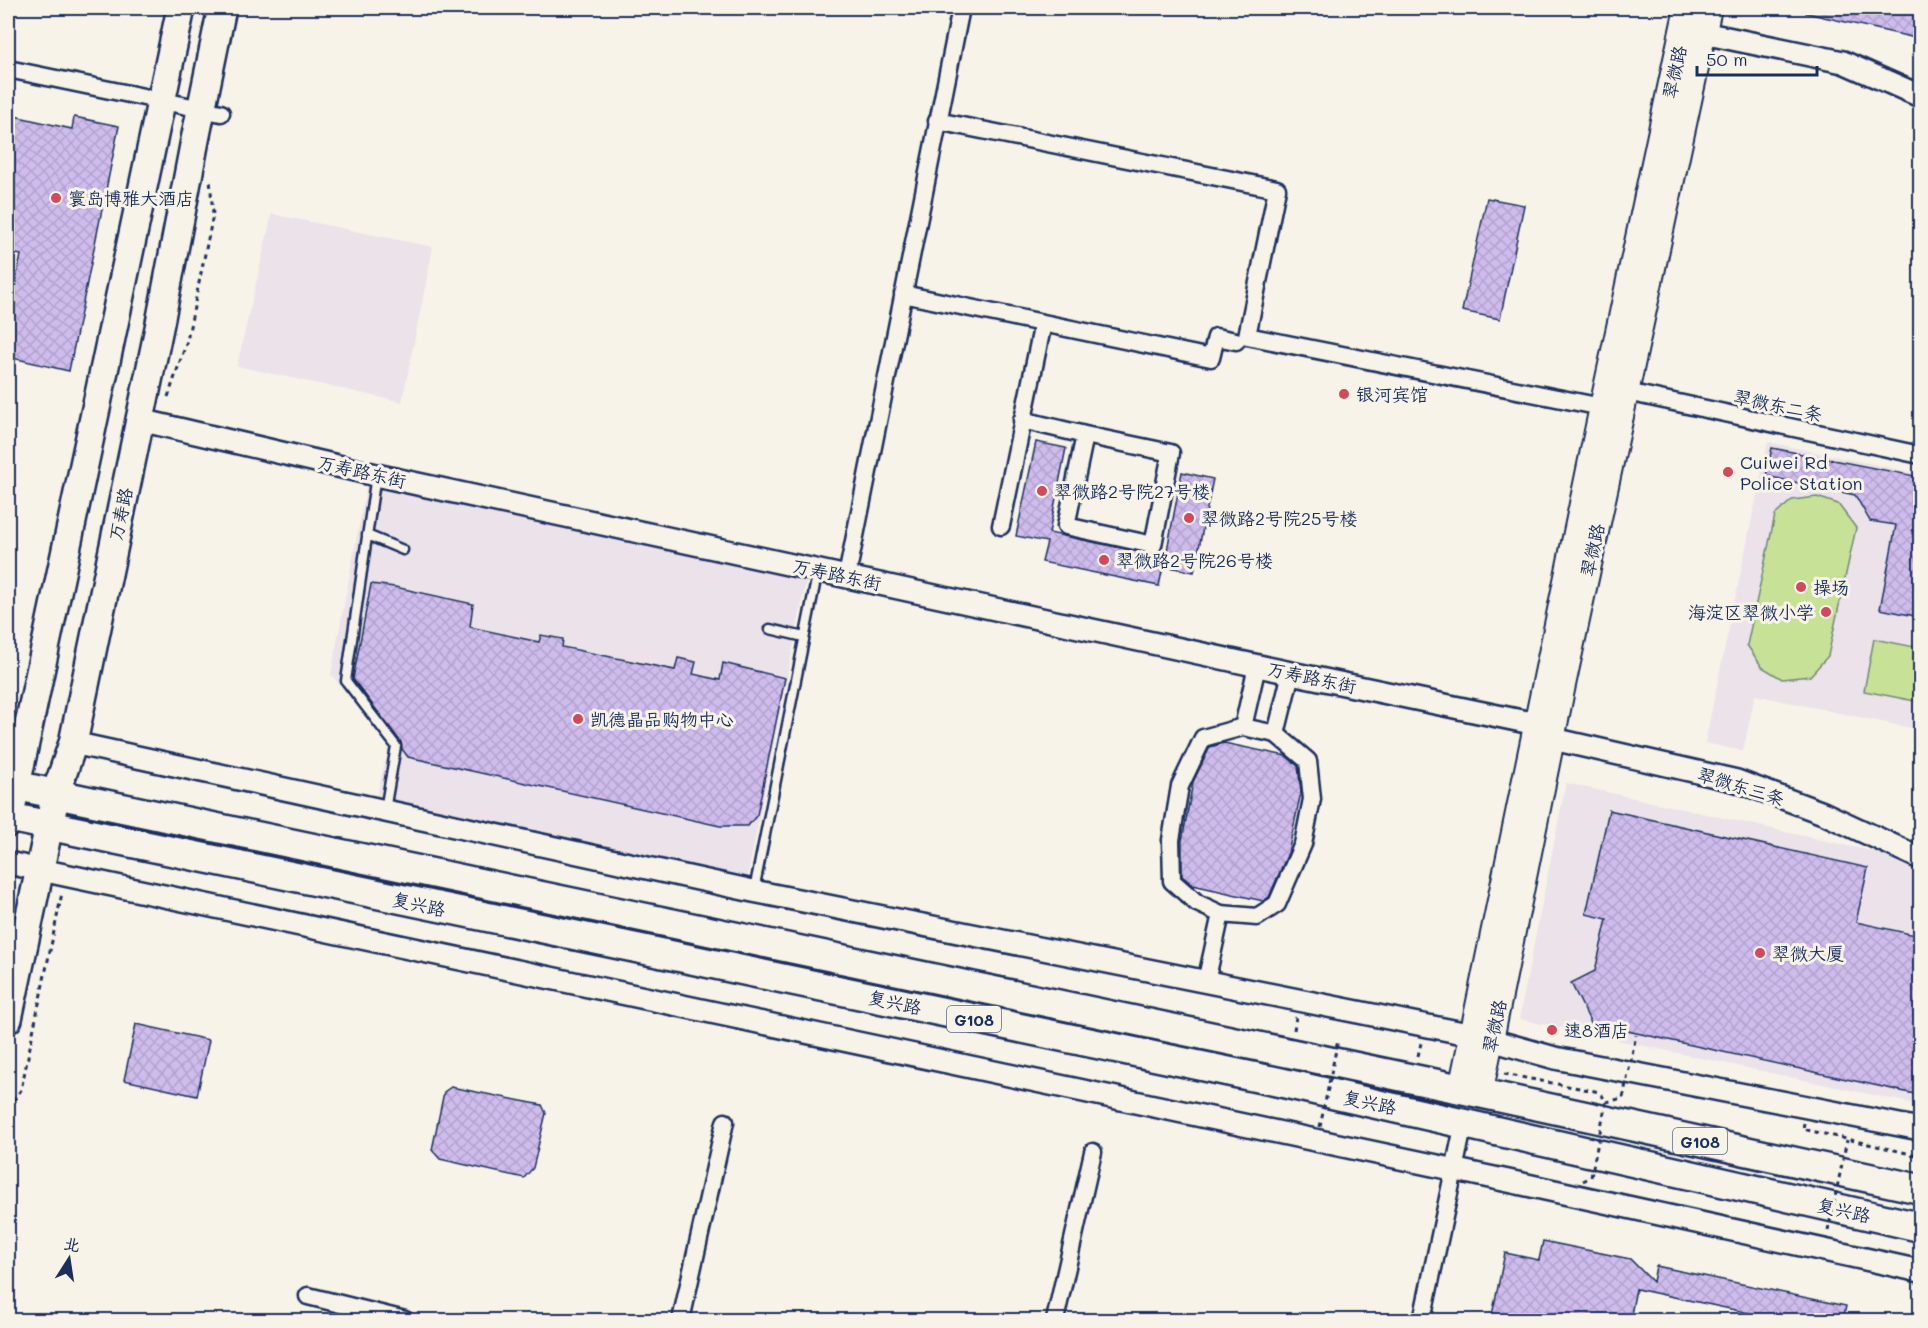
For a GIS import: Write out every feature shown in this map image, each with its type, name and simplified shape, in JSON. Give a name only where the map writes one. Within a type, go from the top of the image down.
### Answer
[{"type":"highway","name":"复兴路","points":[[11,785],[1476,1084],[1920,1189]]},
{"type":"highway","name":"复兴路","points":[[8,819],[48,825],[1279,1082],[1913,1228]]},
{"type":"main road","points":[[181,8],[192,107]]},
{"type":"main road","points":[[8,819],[11,785],[192,107],[222,8]]},
{"type":"main road","name":"翠微路","points":[[1476,1084],[1482,1038],[1545,731],[1602,407],[1687,8]]},
{"type":"main road","name":"翠微路","points":[[1545,731],[1627,393],[1709,8]]},
{"type":"main road","name":"万寿路","points":[[8,1018],[48,825],[73,743],[160,323],[158,237],[192,107]]},
{"type":"street","points":[[847,576],[961,8]]},
{"type":"street","points":[[1703,33],[1843,62],[1920,96]]},
{"type":"street","points":[[8,69],[192,107]]},
{"type":"street","points":[[937,121],[1277,189],[1247,336],[1602,407]]},
{"type":"street","points":[[903,294],[1212,358],[1216,337],[1236,341]]},
{"type":"street","points":[[1001,526],[1043,323]]},
{"type":"street","name":"翠微东二条","points":[[1627,393],[1920,455]]},
{"type":"street","name":"万寿路东街","points":[[140,420],[376,475],[818,569],[1545,731]]},
{"type":"street","points":[[1022,420],[1171,453],[1154,545],[1066,526],[1085,435]]},
{"type":"street","points":[[1243,727],[1257,666]]},
{"type":"street","points":[[1276,734],[1291,673]]},
{"type":"street","points":[[1243,727],[1276,734],[1308,761],[1312,799],[1303,844],[1277,904],[1257,917],[1221,915],[1197,903],[1172,881],[1171,840],[1180,786],[1203,738],[1243,727]]},
{"type":"street","name":"翠微东三条","points":[[1545,731],[1737,781],[1823,813],[1920,858]]},
{"type":"street","points":[[73,743],[753,891],[1482,1038],[1555,1058],[1920,1129]]},
{"type":"street","points":[[8,863],[1920,1271]]},
{"type":"street","points":[[1206,982],[1221,915]]},
{"type":"street","points":[[681,1320],[724,1122]]},
{"type":"street","points":[[1422,1320],[1464,1123]]},
{"type":"street","points":[[1055,1320],[1093,1152]]},
{"type":"street","points":[[308,1296],[405,1320]]},
{"type":"lane","points":[[376,475],[346,681],[396,746],[385,810]]},
{"type":"lane","points":[[367,535],[403,550]]},
{"type":"lane","points":[[753,891],[818,569]]},
{"type":"lane","points":[[770,629],[804,637]]},
{"type":"path","points":[[1605,1102],[1623,1098],[1636,1035]]},
{"type":"path","points":[[1320,1127],[1338,1040]]},
{"type":"path","points":[[1476,1084],[1600,1092],[1605,1102],[1591,1177],[1583,1181]]},
{"type":"path","points":[[1803,1129],[1920,1156]]},
{"type":"path","points":[[1828,1231],[1847,1140]]},
{"type":"shaded area","points":[[272,214],[433,247],[402,402],[237,366]]},
{"type":"shaded area","name":"海淀区翠微小学","points":[[1768,442],[1920,474],[1920,730],[1755,695],[1743,751],[1705,743]]},
{"type":"shaded area","name":"凯德晶品购物中心","points":[[367,483],[807,577],[747,879],[376,798],[389,747],[331,674]]},
{"type":"shaded area","name":"翠微大厦","points":[[1566,783],[1920,862],[1920,1105],[1519,1019]]},
{"type":"green space","name":"操场","points":[[1817,497],[1838,504],[1856,528],[1828,656],[1810,676],[1782,679],[1762,667],[1747,645],[1775,515],[1792,500]]},
{"type":"green space","points":[[1874,639],[1920,648],[1920,702],[1864,691]]},
{"type":"building","points":[[1807,8],[1920,8],[1920,39],[1806,13]]},
{"type":"building","name":"寰岛博雅大酒店","points":[[10,115],[72,129],[74,117],[119,126],[69,371],[8,357],[8,320],[21,255],[8,252],[8,128]]},
{"type":"building","points":[[1487,198],[1524,205],[1500,319],[1462,311]]},
{"type":"building","points":[[1036,442],[1066,448],[1049,533],[1165,557],[1159,586],[1042,562],[1047,542],[1016,536]]},
{"type":"building","points":[[1772,448],[1920,477],[1920,617],[1880,609],[1896,525],[1870,521],[1855,495],[1766,476]]},
{"type":"building","name":"翠微路2号院25号楼","points":[[1182,472],[1213,479],[1194,572],[1164,566]]},
{"type":"building","name":"凯德晶品购物中心","points":[[371,584],[473,604],[470,627],[539,642],[541,635],[563,639],[562,647],[675,670],[678,658],[696,662],[693,674],[720,680],[723,663],[785,678],[757,815],[748,826],[720,826],[408,757],[402,749],[401,742],[353,679]]},
{"type":"building","points":[[1224,743],[1286,756],[1298,766],[1301,792],[1288,853],[1269,897],[1263,901],[1193,885],[1182,876],[1182,841],[1193,782],[1210,747]]},
{"type":"building","name":"翠微大厦","points":[[1609,810],[1868,868],[1856,922],[1920,936],[1920,1070],[1915,1094],[1591,1023],[1571,983],[1595,971],[1607,919],[1586,914]]},
{"type":"building","points":[[136,1024],[209,1040],[197,1096],[124,1080]]},
{"type":"building","points":[[451,1087],[542,1105],[546,1113],[533,1168],[524,1178],[440,1159],[432,1150],[444,1092]]},
{"type":"building","points":[[1543,1241],[1630,1259],[1653,1282],[1656,1266],[1846,1306],[1843,1320],[1782,1320],[1636,1289],[1630,1320],[1491,1320],[1505,1253],[1539,1260]]},
{"type":"place","name":"寰岛博雅大酒店","points":[[56,198]]},
{"type":"place","name":"银河宾馆","points":[[1344,394]]},
{"type":"place","name":"Cuiwei Rd Police Station","points":[[1728,472]]},
{"type":"place","name":"翠微路2号院27号楼","points":[[1042,491]]},
{"type":"place","name":"翠微路2号院25号楼","points":[[1189,518]]},
{"type":"place","name":"翠微路2号院26号楼","points":[[1104,560]]},
{"type":"place","name":"操场","points":[[1801,587]]},
{"type":"place","name":"海淀区翠微小学","points":[[1826,612]]},
{"type":"place","name":"凯德晶品购物中心","points":[[578,719]]},
{"type":"place","name":"翠微大厦","points":[[1760,953]]},
{"type":"place","name":"速8酒店","points":[[1552,1030]]}]
